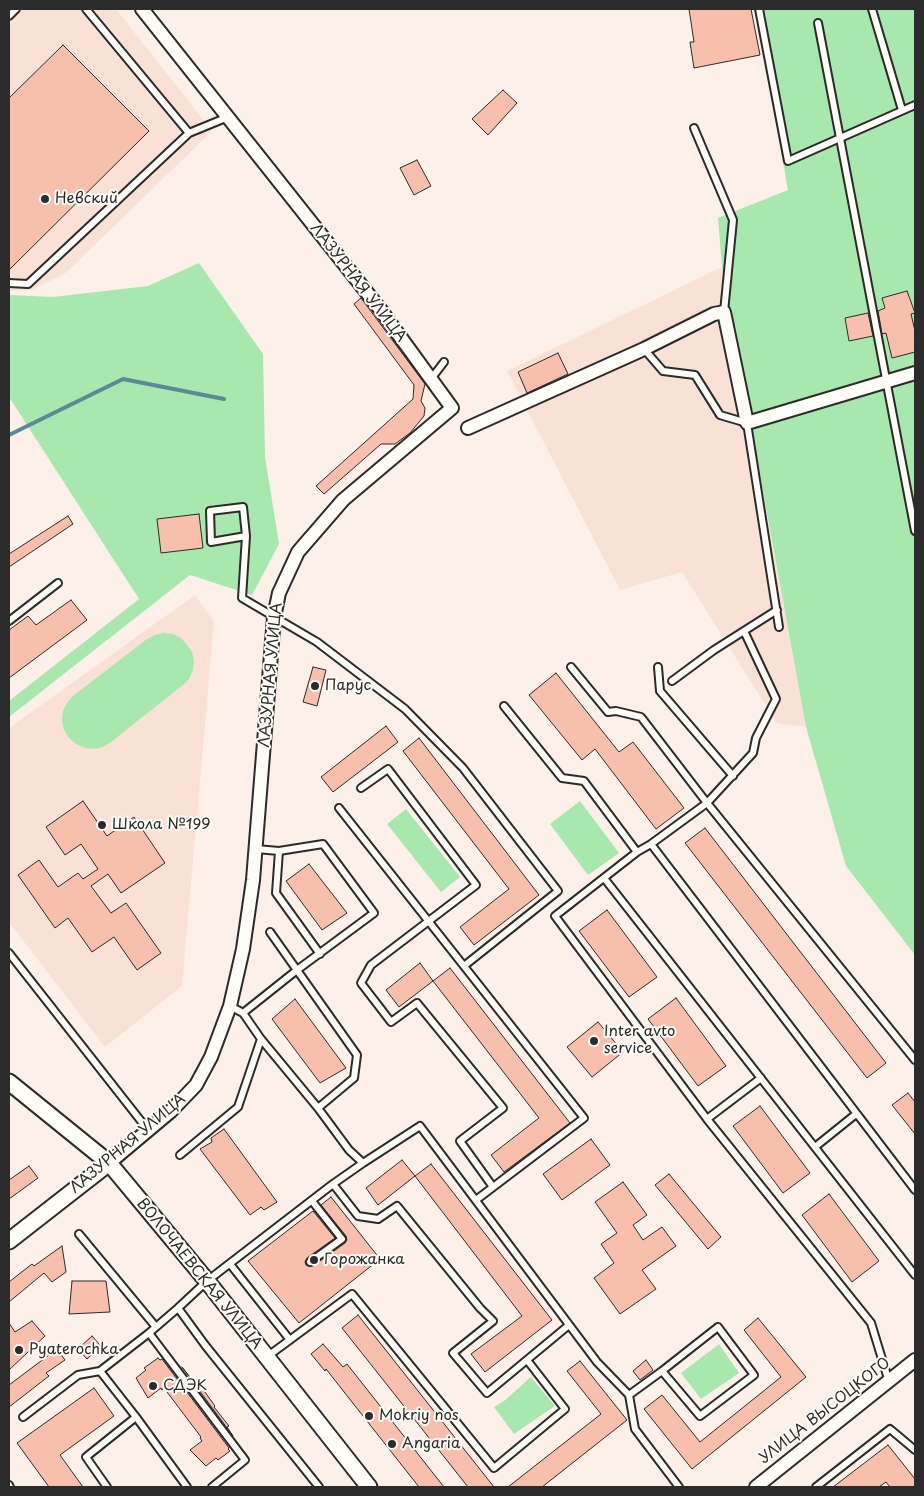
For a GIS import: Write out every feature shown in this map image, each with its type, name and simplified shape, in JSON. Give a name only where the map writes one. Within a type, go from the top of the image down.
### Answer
[{"type":"street","name":"ЛАЗУРНАЯ УЛИЦА","points":[[10,1239],[171,1111],[196,1085],[211,1057],[230,1006],[244,949],[256,849],[274,617],[279,593],[298,552],[343,500],[452,408],[380,309],[142,9]]},
{"type":"street","points":[[468,428],[644,349],[714,314],[724,312],[747,423],[915,372]]},
{"type":"street","name":"ВОЛОЧАЕВСКАЯ УЛИЦА","points":[[9,1082],[108,1162],[207,1281],[369,1487]]},
{"type":"street","name":"УЛИЦА ВЫСОЦКОГО","points":[[756,1487],[915,1360]]},
{"type":"lane","points":[[9,16],[16,9]]},
{"type":"lane","points":[[86,9],[189,134]]},
{"type":"lane","points":[[759,9],[788,161],[915,105]]},
{"type":"lane","points":[[872,9],[902,110]]},
{"type":"lane","points":[[818,23],[915,531]]},
{"type":"lane","points":[[9,283],[28,284],[189,134],[228,117]]},
{"type":"lane","points":[[694,128],[733,220],[724,312]]},
{"type":"lane","points":[[644,349],[663,372],[695,374],[720,416],[747,423],[780,627]]},
{"type":"lane","points":[[431,379],[444,362]]},
{"type":"lane","points":[[246,536],[211,542],[210,511],[243,507],[246,536],[242,598],[317,642],[405,709],[463,768],[558,891],[464,966]]},
{"type":"lane","points":[[9,621],[58,583]]},
{"type":"lane","points":[[672,681],[714,650],[777,610]]},
{"type":"lane","points":[[744,631],[776,699],[756,738],[753,753],[707,803],[637,852],[554,916],[707,1119],[871,1323],[889,1382]]},
{"type":"lane","points":[[571,667],[608,712],[616,711],[640,717],[707,803],[915,1060]]},
{"type":"lane","points":[[658,667],[660,692],[733,776]]},
{"type":"lane","points":[[504,706],[562,778],[584,781],[637,852]]},
{"type":"lane","points":[[361,788],[388,769],[476,885],[371,965],[361,983],[391,1022],[417,1003],[502,1108],[460,1141],[493,1187]]},
{"type":"lane","points":[[339,808],[584,1118],[476,1200]]},
{"type":"lane","points":[[243,1013],[374,913],[323,844],[278,851],[256,849]]},
{"type":"lane","points":[[651,844],[915,1190]]},
{"type":"lane","points":[[278,851],[276,893],[320,954]]},
{"type":"lane","points":[[604,878],[915,1275]]},
{"type":"lane","points":[[270,932],[357,1055],[354,1078],[318,1108]]},
{"type":"lane","points":[[9,953],[148,1130]]},
{"type":"lane","points":[[230,1006],[243,1013],[261,1040],[318,1108],[349,1150],[363,1162]]},
{"type":"lane","points":[[180,1155],[238,1107],[261,1040]]},
{"type":"lane","points":[[707,1119],[760,1078]]},
{"type":"lane","points":[[815,1147],[856,1114]]},
{"type":"lane","points":[[23,1417],[78,1375],[100,1371],[149,1333],[207,1281],[333,1184],[363,1162],[420,1126],[597,1362],[629,1395],[635,1429],[679,1487]]},
{"type":"lane","points":[[333,1184],[358,1216],[378,1218],[397,1206],[480,1308],[493,1321],[453,1353],[487,1393],[569,1325]]},
{"type":"lane","points":[[310,1262],[342,1239],[312,1201]]},
{"type":"lane","points":[[79,1234],[156,1327]]},
{"type":"lane","points":[[230,1264],[290,1340]]},
{"type":"lane","points":[[267,1357],[352,1294],[494,1468],[565,1409],[527,1360]]},
{"type":"lane","points":[[178,1308],[205,1345],[319,1487]]},
{"type":"lane","points":[[629,1395],[718,1327],[754,1374],[700,1416],[662,1371]]},
{"type":"lane","points":[[149,1333],[245,1460],[212,1487]]},
{"type":"lane","points":[[100,1371],[187,1487]]},
{"type":"lane","points":[[107,1487],[86,1457],[136,1417]]},
{"type":"lane","points":[[816,1487],[890,1429],[915,1450]]},
{"type":"shaded area","points":[[9,9],[116,9],[212,131],[67,272],[32,290],[9,291]]},
{"type":"shaded area","points":[[722,267],[806,727],[777,723],[682,572],[620,590],[507,371]]},
{"type":"shaded area","name":"Школа №199","points":[[195,595],[214,622],[182,986],[105,1047],[9,922],[9,728]]},
{"type":"green space","points":[[756,9],[915,9],[915,955],[846,866],[806,727],[722,267],[718,218],[788,190]]},
{"type":"green space","points":[[199,263],[263,354],[265,457],[279,544],[252,595],[190,575],[9,717],[9,701],[139,599],[9,397],[9,295],[53,297],[148,286]]},
{"type":"green space","points":[[164,633],[173,634],[181,638],[192,652],[193,670],[189,679],[103,747],[85,748],[76,744],[64,730],[62,721],[63,711],[67,703],[73,696],[147,639]]},
{"type":"green space","points":[[580,801],[619,853],[588,875],[550,824]]},
{"type":"green space","points":[[406,809],[460,877],[441,892],[387,824]]},
{"type":"green space","points":[[719,1344],[739,1373],[701,1399],[681,1373]]},
{"type":"green space","points":[[531,1377],[555,1406],[514,1434],[494,1407],[504,1401]]},
{"type":"building","points":[[689,9],[751,9],[760,55],[694,68],[690,42],[694,42]]},
{"type":"building","name":"Невский","points":[[63,45],[149,131],[9,270],[9,98]]},
{"type":"building","points":[[503,90],[517,103],[488,135],[472,119]]},
{"type":"building","points":[[417,160],[431,186],[414,195],[400,168]]},
{"type":"building","points":[[907,291],[915,313],[911,314],[915,331],[915,352],[892,358],[886,333],[882,334],[878,311],[885,308],[882,298]]},
{"type":"building","points":[[361,298],[425,384],[421,401],[425,408],[424,416],[410,433],[395,444],[381,444],[324,494],[316,486],[413,399],[414,385],[354,304]]},
{"type":"building","points":[[868,313],[873,336],[849,341],[845,318]]},
{"type":"building","points":[[558,353],[568,374],[527,393],[518,372]]},
{"type":"building","points":[[199,514],[203,548],[161,553],[157,519]]},
{"type":"building","points":[[68,516],[73,524],[9,567],[9,554]]},
{"type":"building","points":[[71,600],[87,620],[9,678],[9,630],[28,616],[36,625]]},
{"type":"building","name":"Парус","points":[[313,667],[326,670],[317,706],[303,702]]},
{"type":"building","points":[[556,673],[619,752],[633,742],[684,808],[656,829],[595,749],[582,760],[529,695]]},
{"type":"building","points":[[386,726],[398,742],[333,792],[321,777]]},
{"type":"building","points":[[419,738],[539,895],[474,945],[460,927],[509,889],[403,751]]},
{"type":"building","points":[[83,801],[107,836],[134,817],[165,863],[121,893],[108,874],[91,886],[111,913],[126,903],[161,953],[137,970],[114,937],[92,952],[68,918],[55,928],[18,875],[39,860],[58,887],[78,873],[83,879],[98,869],[81,844],[65,855],[46,827]]},
{"type":"building","points":[[705,828],[886,1063],[867,1078],[685,843]]},
{"type":"building","points":[[309,864],[347,913],[322,930],[286,881]]},
{"type":"building","points":[[607,910],[657,977],[629,997],[579,931]]},
{"type":"building","points":[[420,963],[433,981],[399,1007],[386,990]]},
{"type":"building","points":[[450,968],[570,1123],[504,1172],[491,1155],[539,1118],[433,981]]},
{"type":"building","points":[[676,998],[726,1066],[698,1086],[648,1019]]},
{"type":"building","points":[[295,999],[346,1068],[320,1083],[272,1019]]},
{"type":"building","points":[[598,1022],[623,1052],[592,1077],[567,1047]]},
{"type":"building","points":[[908,1093],[915,1102],[915,1134],[892,1105]]},
{"type":"building","points":[[760,1106],[810,1173],[783,1193],[733,1126]]},
{"type":"building","points":[[224,1129],[277,1202],[264,1210],[261,1207],[250,1215],[200,1149],[212,1142],[211,1138]]},
{"type":"building","points":[[591,1139],[610,1165],[562,1200],[543,1174]]},
{"type":"building","points":[[402,1160],[415,1176],[378,1205],[366,1188]]},
{"type":"building","points":[[431,1164],[552,1320],[485,1372],[471,1354],[522,1316],[415,1176]]},
{"type":"building","points":[[29,1166],[38,1178],[9,1199],[9,1180]]},
{"type":"building","points":[[669,1174],[721,1237],[708,1249],[655,1185]]},
{"type":"building","points":[[623,1182],[647,1215],[633,1225],[643,1240],[662,1227],[676,1246],[642,1270],[656,1289],[620,1314],[594,1278],[614,1263],[601,1244],[617,1233],[595,1202]]},
{"type":"building","points":[[829,1194],[879,1261],[852,1282],[802,1215]]},
{"type":"building","name":"Горожанка","points":[[331,1197],[380,1259],[299,1323],[248,1261],[313,1211],[335,1238],[307,1258],[306,1265],[313,1266],[345,1243],[347,1240],[346,1236],[321,1205]]},
{"type":"building","points":[[62,1246],[66,1272],[52,1282],[44,1273],[9,1302],[9,1282],[32,1264],[34,1266]]},
{"type":"building","points":[[72,1281],[106,1281],[110,1312],[69,1314]]},
{"type":"building","points":[[358,1315],[494,1487],[468,1487],[342,1328]]},
{"type":"building","points":[[758,1318],[806,1377],[692,1469],[644,1409],[662,1395],[700,1442],[781,1377],[744,1330]]},
{"type":"building","points":[[32,1321],[45,1336],[9,1370],[9,1323],[15,1332]]},
{"type":"building","points":[[92,1336],[101,1346],[87,1359],[78,1349]]},
{"type":"building","points":[[323,1344],[343,1367],[347,1364],[444,1487],[419,1487],[326,1369],[325,1371],[311,1354]]},
{"type":"building","points":[[57,1349],[65,1360],[46,1373],[49,1376],[9,1407],[9,1385]]},
{"type":"building","points":[[158,1358],[162,1359],[229,1448],[230,1451],[218,1460],[216,1458],[206,1466],[190,1450],[202,1441],[201,1437],[164,1388],[162,1390],[161,1388],[148,1398],[136,1378],[146,1370],[144,1368]]},
{"type":"building","points":[[646,1360],[653,1370],[640,1380],[633,1371]]},
{"type":"building","points":[[580,1361],[627,1420],[542,1487],[508,1487],[601,1414],[567,1371]]},
{"type":"building","points":[[182,1367],[197,1386],[199,1384],[229,1426],[227,1427],[233,1436]]},
{"type":"building","points":[[94,1388],[114,1416],[60,1455],[83,1487],[49,1487],[17,1443]]},
{"type":"building","points":[[888,1445],[915,1479],[915,1487],[890,1487],[886,1482],[879,1487],[833,1487]]},
{"type":"waterway","points":[[9,435],[123,379],[224,399]]},
{"type":"place","name":"Невский","points":[[45,199]]},
{"type":"place","name":"Парус","points":[[315,686]]},
{"type":"place","name":"Школа №199","points":[[102,825]]},
{"type":"place","name":"Inter avto service","points":[[594,1041]]},
{"type":"place","name":"Горожанка","points":[[314,1260]]},
{"type":"place","name":"Pyaterochka","points":[[19,1350]]},
{"type":"place","name":"СДЭК","points":[[153,1386]]},
{"type":"place","name":"Mokriy nos","points":[[369,1416]]},
{"type":"place","name":"Angaria","points":[[392,1444]]}]
